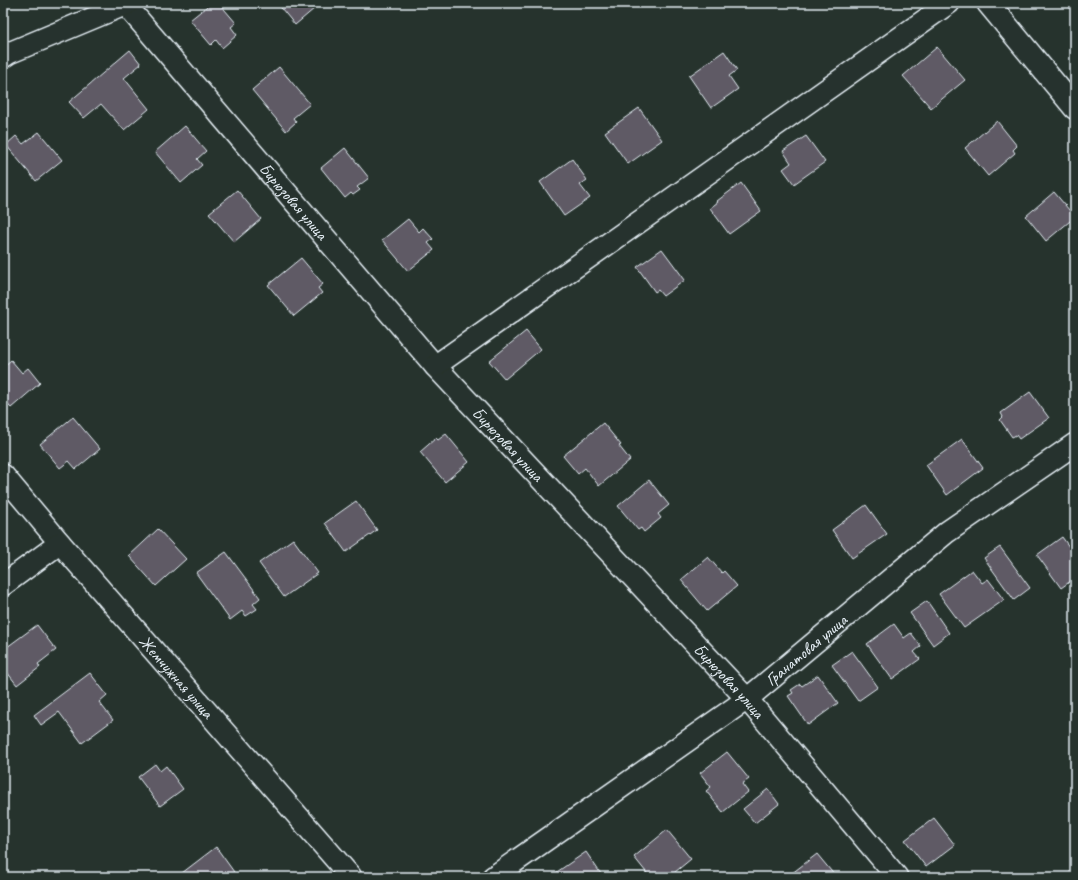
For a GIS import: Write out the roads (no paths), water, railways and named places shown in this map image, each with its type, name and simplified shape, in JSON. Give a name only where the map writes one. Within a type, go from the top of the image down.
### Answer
[{"type":"main road","points":[[988,3],[1075,108]]},
{"type":"street","points":[[435,366],[949,3]]},
{"type":"street","points":[[3,57],[9,53],[128,4]]},
{"type":"street","name":"Бирюзовая улица","points":[[128,4],[435,366],[747,699],[897,877]]},
{"type":"street","name":"Гранатовая улица","points":[[493,877],[747,699],[947,532],[1075,444]]},
{"type":"street","name":"Жемчужная улица","points":[[3,475],[60,543],[351,877]]},
{"type":"street","points":[[3,585],[60,543]]}]
